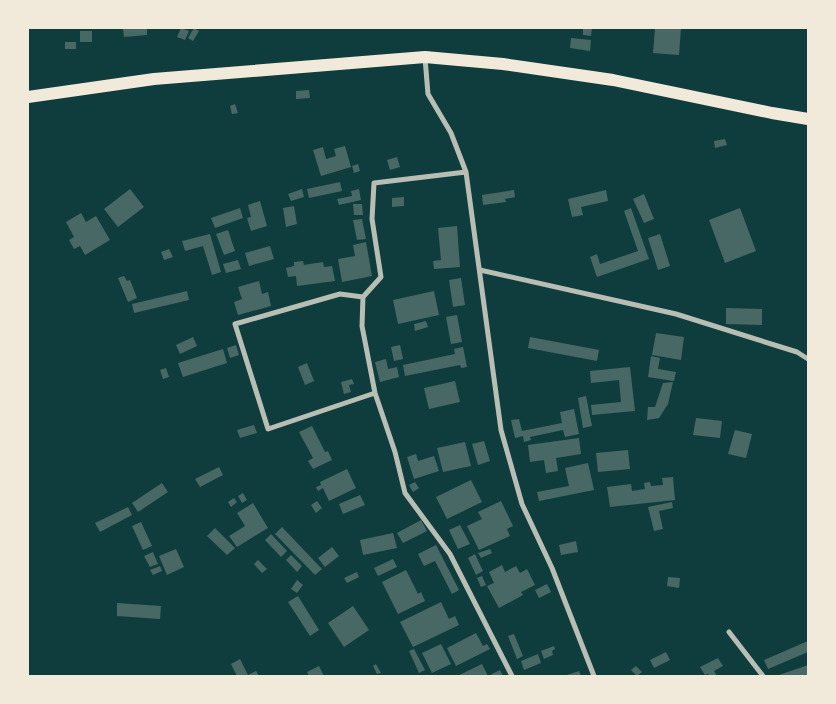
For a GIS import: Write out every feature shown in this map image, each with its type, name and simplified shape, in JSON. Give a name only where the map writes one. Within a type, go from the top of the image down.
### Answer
[{"type":"main road","points":[[28,97],[154,79],[424,58],[503,64],[613,80],[808,120]]},
{"type":"street","points":[[424,58],[428,94],[451,133],[466,172],[501,430],[522,504],[552,568],[594,676]]},
{"type":"street","points":[[466,172],[374,183],[372,219],[381,276],[363,297],[362,326],[375,393],[395,452],[404,493],[450,554],[512,676]]},
{"type":"street","points":[[480,270],[676,314],[797,352],[808,358]]},
{"type":"street","points":[[363,297],[340,294],[236,324],[268,428],[375,393]]},
{"type":"street","points":[[729,632],[763,676]]},
{"type":"building","points":[[147,28],[147,35],[124,37],[123,29]]},
{"type":"building","points":[[181,28],[189,31],[185,40],[177,37]]},
{"type":"building","points":[[194,28],[199,31],[193,41],[188,38]]},
{"type":"building","points":[[583,28],[592,28],[591,36],[583,35]]},
{"type":"building","points":[[655,28],[681,28],[679,55],[653,53]]},
{"type":"building","points":[[80,31],[92,31],[92,42],[80,42]]},
{"type":"building","points":[[571,38],[591,40],[590,51],[570,48]]},
{"type":"building","points":[[65,42],[76,42],[76,49],[65,49]]},
{"type":"building","points":[[309,90],[310,98],[296,99],[296,91]]},
{"type":"building","points":[[235,104],[238,113],[232,114],[230,106]]},
{"type":"building","points":[[725,139],[727,145],[715,148],[714,141]]},
{"type":"building","points":[[345,146],[351,167],[321,176],[313,150],[323,147],[326,159],[336,156],[334,149]]},
{"type":"building","points":[[397,157],[400,167],[390,170],[387,160]]},
{"type":"building","points":[[358,164],[360,171],[354,173],[352,166]]},
{"type":"building","points":[[340,182],[342,191],[309,198],[307,189]]},
{"type":"building","points":[[130,189],[144,207],[118,227],[104,209]]},
{"type":"building","points":[[302,189],[304,197],[291,201],[288,194]]},
{"type":"building","points":[[359,189],[361,200],[339,205],[337,199],[352,196],[351,191]]},
{"type":"building","points":[[514,190],[515,197],[505,199],[506,202],[483,205],[482,195]]},
{"type":"building","points":[[606,190],[608,201],[581,207],[583,215],[572,217],[568,199]]},
{"type":"building","points":[[644,194],[654,219],[644,223],[633,199]]},
{"type":"building","points":[[404,197],[404,206],[392,207],[392,198]]},
{"type":"building","points":[[260,201],[267,226],[251,231],[247,218],[251,217],[248,205]]},
{"type":"building","points":[[353,204],[362,204],[363,215],[354,215]]},
{"type":"building","points":[[294,206],[297,224],[286,227],[283,208]]},
{"type":"building","points":[[240,208],[243,218],[215,228],[211,218]]},
{"type":"building","points":[[631,208],[649,259],[597,277],[590,257],[597,254],[600,264],[638,251],[624,211]]},
{"type":"building","points":[[740,208],[756,251],[725,263],[709,220]]},
{"type":"building","points":[[81,213],[86,222],[96,216],[110,240],[85,255],[80,246],[74,249],[69,240],[74,237],[66,222]]},
{"type":"building","points":[[362,219],[366,239],[357,240],[353,220]]},
{"type":"building","points":[[457,226],[460,267],[434,269],[433,261],[441,260],[438,228]]},
{"type":"building","points":[[228,230],[235,251],[224,255],[216,234]]},
{"type":"building","points":[[210,234],[221,272],[212,275],[203,246],[185,251],[182,241]]},
{"type":"building","points":[[660,234],[670,266],[658,270],[648,238]]},
{"type":"building","points":[[366,242],[372,276],[342,282],[338,259],[355,256],[353,245]]},
{"type":"building","points":[[270,246],[274,259],[249,266],[245,253]]},
{"type":"building","points":[[169,249],[173,257],[164,260],[161,252]]},
{"type":"building","points":[[238,260],[241,269],[226,273],[223,264]]},
{"type":"building","points":[[303,261],[304,265],[323,262],[324,267],[332,266],[335,281],[297,286],[296,276],[288,277],[286,268],[294,266],[294,262]]},
{"type":"building","points":[[124,276],[127,281],[130,280],[137,298],[128,302],[118,278]]},
{"type":"building","points":[[461,278],[465,305],[453,307],[449,280]]},
{"type":"building","points":[[259,281],[262,294],[268,292],[271,306],[238,315],[234,302],[242,299],[238,287]]},
{"type":"building","points":[[187,291],[189,300],[134,313],[132,304]]},
{"type":"building","points":[[434,291],[439,315],[398,324],[393,300]]},
{"type":"building","points":[[726,308],[762,309],[762,325],[726,324]]},
{"type":"building","points":[[457,315],[462,342],[451,344],[446,317]]},
{"type":"building","points":[[426,321],[428,327],[415,331],[414,324]]},
{"type":"building","points":[[656,333],[684,337],[681,360],[652,355]]},
{"type":"building","points":[[193,337],[197,346],[180,354],[176,345]]},
{"type":"building","points":[[530,337],[599,350],[597,361],[528,348]]},
{"type":"building","points":[[236,345],[239,355],[230,358],[227,348]]},
{"type":"building","points":[[400,345],[403,359],[394,361],[391,347]]},
{"type":"building","points":[[463,347],[467,367],[461,368],[460,365],[405,376],[403,365],[455,354],[454,349]]},
{"type":"building","points":[[223,349],[227,363],[183,377],[178,363]]},
{"type":"building","points":[[651,356],[660,358],[658,369],[676,372],[674,381],[648,377]]},
{"type":"building","points":[[386,359],[388,369],[397,367],[399,377],[380,382],[375,362]]},
{"type":"building","points":[[307,363],[314,381],[305,385],[298,367]]},
{"type":"building","points":[[630,367],[635,411],[592,415],[591,405],[621,402],[619,380],[591,383],[590,371]]},
{"type":"building","points":[[166,368],[169,377],[163,379],[160,370]]},
{"type":"building","points":[[352,379],[354,384],[349,385],[351,392],[344,394],[341,382]]},
{"type":"building","points":[[455,381],[460,402],[429,409],[424,388]]},
{"type":"building","points":[[673,382],[668,404],[659,418],[647,420],[648,407],[655,407],[663,383]]},
{"type":"building","points":[[586,396],[592,426],[583,428],[578,398]]},
{"type":"building","points":[[574,409],[579,434],[565,437],[563,430],[530,437],[531,440],[524,442],[523,436],[515,438],[511,420],[519,419],[522,431],[562,423],[560,412]]},
{"type":"building","points":[[696,418],[722,421],[720,438],[693,435]]},
{"type":"building","points":[[254,425],[257,433],[240,438],[237,430]]},
{"type":"building","points":[[312,426],[325,452],[328,451],[332,460],[313,469],[308,461],[313,458],[299,432]]},
{"type":"building","points":[[735,430],[752,434],[746,458],[728,454]]},
{"type":"building","points":[[579,438],[581,454],[556,458],[558,471],[546,473],[544,460],[530,462],[528,445]]},
{"type":"building","points":[[484,441],[490,461],[478,465],[472,444]]},
{"type":"building","points":[[465,442],[471,466],[443,472],[437,448]]},
{"type":"building","points":[[628,450],[630,469],[598,472],[596,453]]},
{"type":"building","points":[[416,454],[418,461],[434,456],[439,471],[414,479],[407,457]]},
{"type":"building","points":[[588,463],[594,490],[539,501],[537,492],[569,486],[565,468]]},
{"type":"building","points":[[219,467],[223,475],[200,487],[195,479]]},
{"type":"building","points":[[347,469],[356,488],[329,501],[323,488],[318,491],[316,487],[321,485],[320,482]]},
{"type":"building","points":[[673,477],[675,500],[610,507],[607,487],[631,484],[632,491],[645,489],[644,483],[650,482],[651,486],[663,485],[662,478]]},
{"type":"building","points":[[471,480],[482,502],[447,519],[436,497]]},
{"type":"building","points":[[415,482],[419,488],[413,492],[409,485]]},
{"type":"building","points":[[162,483],[168,492],[138,512],[132,503]]},
{"type":"building","points":[[243,493],[247,500],[242,503],[238,496]]},
{"type":"building","points":[[360,495],[365,505],[343,514],[339,504]]},
{"type":"building","points":[[234,498],[237,502],[231,507],[228,502]]},
{"type":"building","points":[[317,501],[322,508],[316,513],[311,505]]},
{"type":"building","points":[[501,501],[513,526],[507,529],[510,536],[479,550],[467,526],[482,519],[478,512]]},
{"type":"building","points":[[672,502],[673,508],[659,511],[663,529],[654,531],[648,507]]},
{"type":"building","points":[[253,503],[268,528],[237,547],[229,536],[245,526],[237,513]]},
{"type":"building","points":[[128,507],[132,515],[100,532],[95,523]]},
{"type":"building","points":[[421,520],[427,531],[403,543],[397,533]]},
{"type":"building","points":[[141,522],[152,546],[143,550],[132,526]]},
{"type":"building","points":[[460,525],[470,544],[458,549],[449,530]]},
{"type":"building","points":[[282,527],[322,569],[315,575],[275,534]]},
{"type":"building","points":[[215,528],[235,548],[227,555],[207,536]]},
{"type":"building","points":[[393,533],[397,548],[363,555],[360,540]]},
{"type":"building","points":[[271,534],[287,551],[281,557],[265,540]]},
{"type":"building","points":[[576,541],[578,552],[561,555],[559,545]]},
{"type":"building","points":[[436,545],[459,590],[452,594],[435,561],[424,566],[418,554]]},
{"type":"building","points":[[332,547],[339,556],[325,567],[318,558]]},
{"type":"building","points":[[176,549],[184,567],[167,575],[159,556]]},
{"type":"building","points":[[490,549],[492,553],[481,558],[478,553]]},
{"type":"building","points":[[153,552],[158,564],[150,567],[144,556]]},
{"type":"building","points":[[475,554],[483,571],[476,575],[468,558]]},
{"type":"building","points":[[291,555],[302,566],[297,572],[286,560]]},
{"type":"building","points":[[393,559],[397,567],[378,576],[374,568]]},
{"type":"building","points":[[258,560],[267,569],[262,573],[254,564]]},
{"type":"building","points":[[502,565],[505,572],[516,566],[520,573],[527,569],[535,585],[521,592],[523,595],[499,608],[487,586],[494,583],[489,572]]},
{"type":"building","points":[[160,566],[162,571],[153,575],[150,570]]},
{"type":"building","points":[[406,570],[418,594],[421,592],[425,601],[398,614],[382,582]]},
{"type":"building","points":[[357,572],[359,577],[347,583],[344,578]]},
{"type":"building","points":[[482,576],[486,585],[481,587],[477,578]]},
{"type":"building","points":[[668,577],[680,578],[679,588],[667,586]]},
{"type":"building","points":[[297,580],[303,585],[297,593],[291,589]]},
{"type":"building","points":[[547,584],[551,592],[539,598],[535,590]]},
{"type":"building","points":[[298,596],[319,630],[310,636],[288,602]]},
{"type":"building","points":[[441,602],[449,619],[455,616],[459,625],[413,647],[400,622]]},
{"type":"building","points":[[117,603],[161,606],[160,619],[117,616]]},
{"type":"building","points":[[353,606],[369,630],[344,647],[328,623]]},
{"type":"building","points":[[476,633],[483,646],[487,644],[490,649],[456,666],[447,648]]},
{"type":"building","points":[[514,634],[523,656],[517,659],[508,636]]},
{"type":"building","points":[[808,641],[808,652],[768,669],[764,660]]},
{"type":"building","points":[[441,644],[451,664],[432,673],[422,653]]},
{"type":"building","points":[[554,646],[553,655],[544,659],[541,651]]},
{"type":"building","points":[[414,649],[425,670],[419,673],[409,651]]},
{"type":"building","points":[[666,652],[670,660],[654,668],[650,660]]},
{"type":"building","points":[[538,654],[541,663],[524,670],[521,661]]},
{"type":"building","points":[[718,658],[723,666],[714,671],[717,676],[705,675],[700,667]]},
{"type":"building","points":[[240,659],[248,675],[256,671],[259,676],[237,676],[231,664]]},
{"type":"building","points":[[376,664],[381,673],[377,674],[373,666]]},
{"type":"building","points":[[482,664],[488,676],[457,676]]},
{"type":"building","points":[[808,665],[808,676],[776,676]]},
{"type":"building","points":[[319,666],[324,676],[309,676],[307,672]]},
{"type":"building","points":[[636,666],[642,672],[637,676],[631,670]]},
{"type":"building","points":[[500,670],[503,676],[488,676]]},
{"type":"building","points":[[579,671],[581,676],[564,676]]}]
